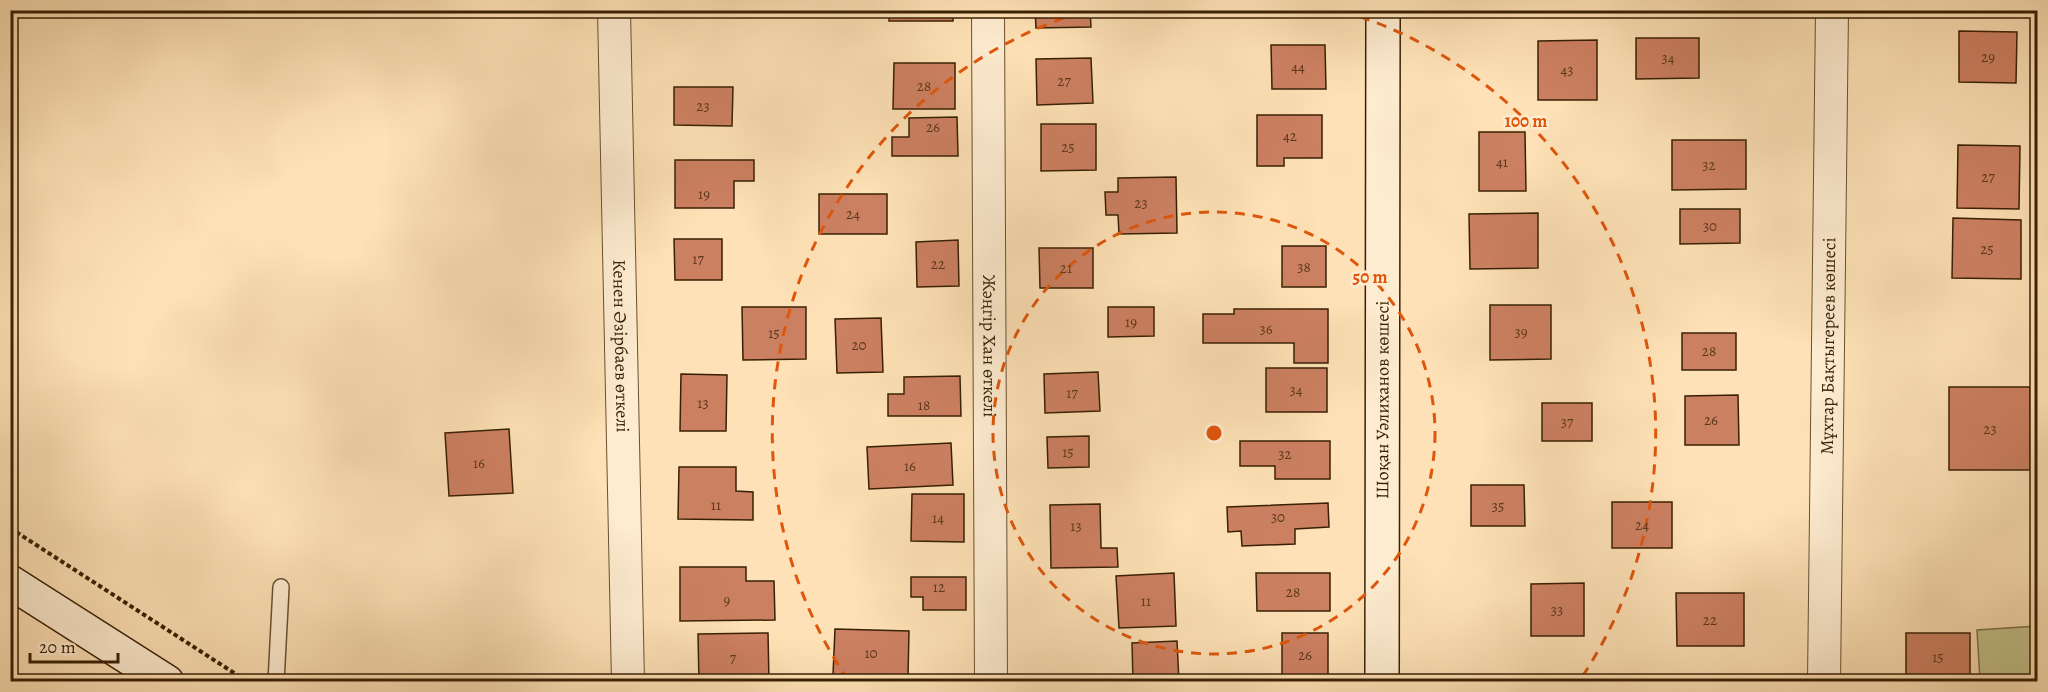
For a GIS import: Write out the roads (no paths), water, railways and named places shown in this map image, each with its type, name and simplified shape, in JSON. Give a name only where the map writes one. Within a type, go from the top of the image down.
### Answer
[{"type":"main road","name":"Шоқан Уәлиханов көшесі","points":[[1382,681],[1383,10]]},
{"type":"main road","points":[[10,582],[167,681]]},
{"type":"street","name":"Кенен Әзірбаев өткелі","points":[[614,10],[628,681]]},
{"type":"street","name":"Жәңгір Хан өткелі","points":[[988,10],[991,681]]},
{"type":"street","name":"Мұхтар Бақтыгереев көшесі","points":[[1824,681],[1832,10]]},
{"type":"lane","points":[[276,681],[281,587]]}]
